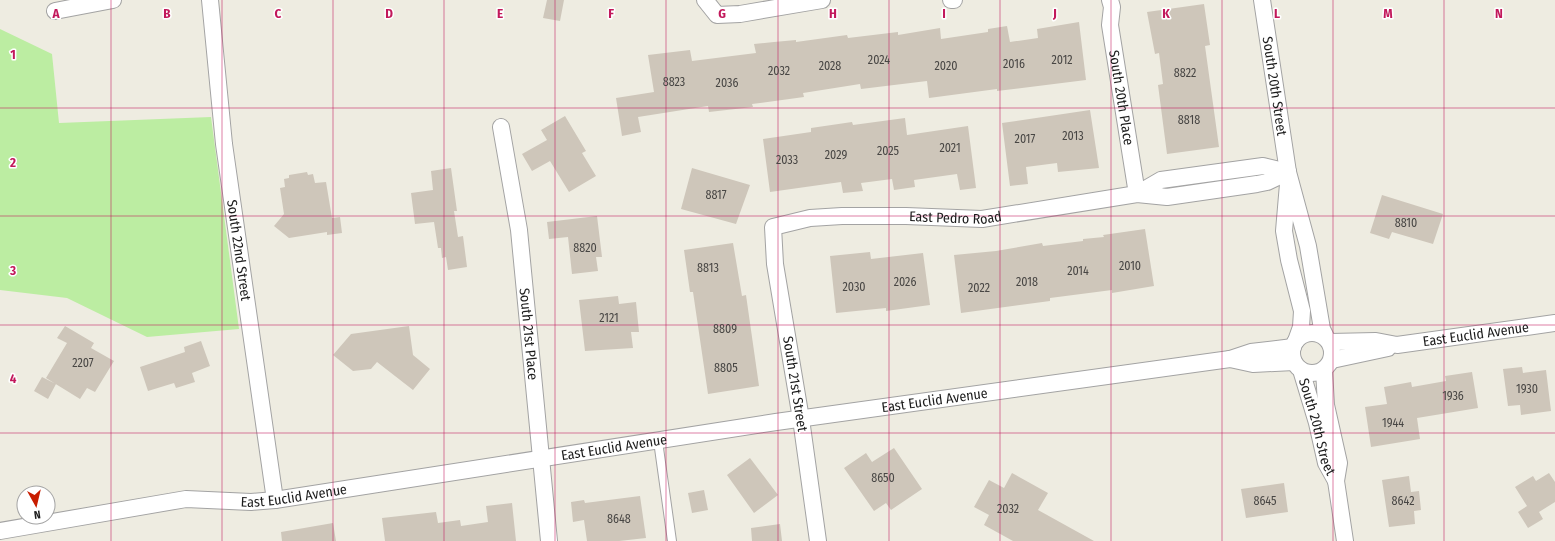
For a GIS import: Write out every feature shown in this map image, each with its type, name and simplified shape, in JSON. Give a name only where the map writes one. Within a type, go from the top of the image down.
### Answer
[{"type":"street","points":[[55,11],[113,0]]},
{"type":"street","name":"South 22nd Street","points":[[210,0],[224,144],[262,397],[275,500]]},
{"type":"street","points":[[705,0],[717,15],[740,14],[822,0]]},
{"type":"street","name":"South 20th Place","points":[[1110,0],[1112,7],[1110,25],[1137,194]]},
{"type":"street","name":"South 20th Street","points":[[1262,0],[1288,172],[1308,246],[1322,328],[1328,340]]},
{"type":"street","name":"South 21st Place","points":[[501,127],[519,230],[549,541]]},
{"type":"street","name":"East Pedro Road","points":[[773,227],[810,218],[906,216],[982,219],[1137,194],[1167,197],[1257,184],[1267,182],[1288,172]]},
{"type":"street","name":"South 20th Street","points":[[1288,172],[1284,231],[1289,260],[1302,311],[1296,355],[1317,423],[1326,463],[1336,481]]},
{"type":"street","name":"South 21st Street","points":[[773,227],[775,264],[801,419],[818,541]]},
{"type":"street","name":"East Euclid Avenue","points":[[1328,365],[1397,344],[1555,324]]},
{"type":"street","points":[[1313,332],[1328,340],[1332,348],[1328,365],[1312,374],[1296,355],[1301,336],[1313,332]]},
{"type":"street","name":"East Euclid Avenue","points":[[1328,340],[1376,341],[1397,344]]},
{"type":"street","name":"East Euclid Avenue","points":[[8,534],[186,499],[251,502],[275,500],[801,419],[1230,359],[1250,352],[1296,355]]},
{"type":"street","name":"South 20th Street","points":[[1328,365],[1326,405],[1339,463],[1336,481],[1345,541]]},
{"type":"lane","points":[[658,441],[672,541]]},
{"type":"green space","points":[[0,29],[52,54],[59,123],[211,117],[239,329],[147,337],[67,298],[0,290]]},
{"type":"building","points":[[547,0],[564,0],[560,21],[543,18]]},
{"type":"building","points":[[1204,4],[1210,45],[1205,46],[1219,147],[1167,154],[1158,85],[1163,84],[1159,53],[1155,54],[1147,12]]},
{"type":"building","points":[[1079,22],[1086,80],[929,98],[927,81],[861,89],[860,84],[803,93],[804,97],[752,104],[753,107],[709,112],[708,106],[638,117],[641,132],[622,136],[616,98],[654,92],[648,55],[690,50],[692,61],[756,53],[754,44],[796,40],[796,42],[847,35],[848,38],[898,32],[898,35],[940,28],[941,39],[988,32],[988,29],[1007,26],[1010,42],[1038,38],[1037,29]]},
{"type":"building","points":[[1090,110],[1099,168],[1058,172],[1057,163],[1026,167],[1028,184],[1010,186],[1002,123]]},
{"type":"building","points":[[565,116],[586,151],[582,153],[596,176],[569,192],[550,161],[532,171],[522,154],[547,140],[541,130]]},
{"type":"building","points":[[905,118],[907,135],[968,126],[976,188],[960,190],[957,174],[914,180],[915,187],[894,190],[892,179],[861,183],[863,191],[843,193],[841,182],[770,192],[763,139],[811,132],[811,128],[852,122],[853,125]]},
{"type":"building","points":[[451,168],[457,211],[454,211],[458,237],[463,236],[467,267],[448,270],[446,257],[442,258],[441,248],[438,248],[434,222],[415,224],[411,193],[433,190],[431,171]]},
{"type":"building","points":[[692,168],[750,185],[736,224],[681,209]]},
{"type":"building","points":[[307,172],[308,175],[313,174],[315,183],[326,182],[332,218],[340,217],[342,233],[327,235],[327,232],[289,238],[274,226],[284,214],[280,188],[285,187],[284,179],[289,178],[289,175]]},
{"type":"building","points":[[1382,195],[1443,214],[1433,244],[1392,232],[1389,239],[1370,233]]},
{"type":"building","points":[[597,216],[602,257],[596,257],[598,271],[572,274],[568,237],[549,239],[547,222]]},
{"type":"building","points":[[1145,229],[1154,286],[1112,293],[1112,290],[1050,298],[1050,301],[961,313],[954,255],[996,251],[1042,243],[1043,246],[1083,241],[1083,239],[1104,237],[1103,235]]},
{"type":"building","points":[[733,243],[742,296],[746,295],[759,386],[708,394],[693,292],[690,292],[684,250]]},
{"type":"building","points":[[870,252],[871,259],[923,253],[930,305],[886,311],[886,308],[836,313],[830,256]]},
{"type":"building","points":[[618,296],[619,304],[636,302],[639,332],[631,332],[633,348],[585,351],[579,300]]},
{"type":"building","points":[[65,326],[94,343],[91,348],[114,361],[95,392],[87,388],[80,399],[46,378],[67,343],[57,338]]},
{"type":"building","points":[[409,326],[413,355],[430,369],[413,390],[377,362],[371,369],[353,371],[333,355],[351,334]]},
{"type":"building","points":[[201,341],[210,366],[192,373],[195,382],[176,388],[174,383],[148,391],[140,367],[185,352],[184,347]]},
{"type":"building","points":[[1522,367],[1523,373],[1546,370],[1551,411],[1521,415],[1520,405],[1508,406],[1503,369]]},
{"type":"building","points":[[1472,372],[1478,408],[1417,418],[1420,439],[1371,447],[1365,407],[1387,404],[1384,387],[1411,382],[1412,387],[1446,381],[1445,376]]},
{"type":"building","points":[[42,377],[56,384],[48,399],[34,391]]},
{"type":"building","points":[[894,448],[922,489],[891,510],[886,503],[874,511],[844,468],[866,453],[872,462]]},
{"type":"building","points":[[750,458],[778,495],[754,513],[727,475]]},
{"type":"building","points":[[1012,473],[1048,493],[1038,510],[1094,541],[1013,541],[984,525],[989,515],[974,507],[989,480],[1004,488]]},
{"type":"building","points":[[1549,473],[1555,482],[1555,502],[1539,512],[1543,519],[1528,528],[1518,512],[1527,506],[1515,487],[1533,476],[1536,481]]},
{"type":"building","points":[[1409,476],[1411,492],[1419,491],[1421,510],[1414,511],[1415,524],[1389,527],[1382,480]]},
{"type":"building","points":[[1284,483],[1288,512],[1246,518],[1241,489]]},
{"type":"building","points":[[704,490],[708,510],[692,513],[688,493]]},
{"type":"building","points":[[640,496],[646,538],[619,541],[587,541],[584,520],[573,522],[571,502],[584,500],[585,503]]},
{"type":"building","points":[[512,503],[516,541],[385,541],[382,518],[436,512],[438,523],[460,520],[461,526],[488,522],[486,506]]},
{"type":"building","points":[[333,523],[336,541],[282,541],[281,532]]},
{"type":"building","points":[[780,524],[782,541],[752,541],[751,528]]}]
